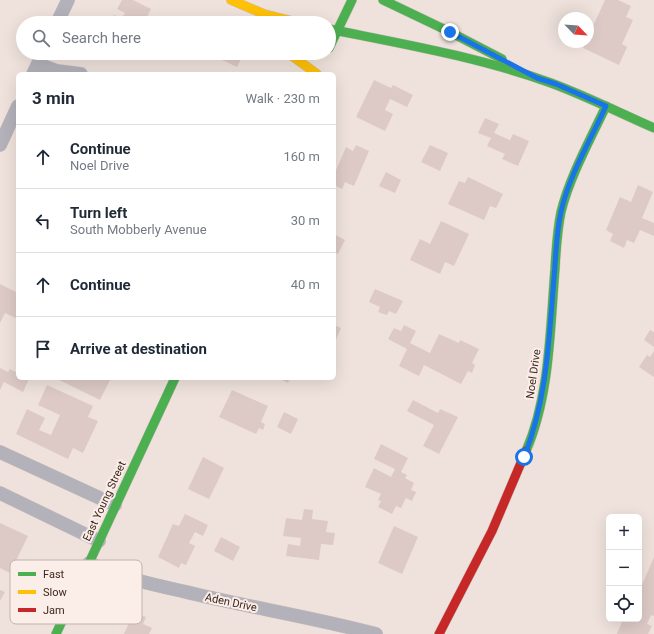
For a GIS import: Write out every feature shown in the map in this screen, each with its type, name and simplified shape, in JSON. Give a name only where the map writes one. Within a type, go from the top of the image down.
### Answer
[{"type":"street","points":[[60,16],[68,0]]},
{"type":"street","points":[[231,0],[257,12],[270,16]]},
{"type":"street","points":[[336,25],[352,0]]},
{"type":"street","points":[[383,0],[450,32],[537,78]]},
{"type":"street","points":[[257,12],[258,16]]},
{"type":"street","points":[[336,31],[379,38],[461,56],[537,78],[556,84],[654,128]]},
{"type":"street","points":[[299,60],[318,72]]},
{"type":"street","points":[[38,64],[69,72]]},
{"type":"street","name":"Noel Drive","points":[[439,634],[492,531],[530,443],[539,412],[547,366],[557,240],[561,212],[569,186],[606,106]]},
{"type":"street","points":[[0,145],[16,110]]},
{"type":"street","name":"East Young Street","points":[[90,560],[174,380]]},
{"type":"street","points":[[0,452],[115,505]]},
{"type":"street","points":[[0,493],[99,541]]},
{"type":"street","name":"Aden Drive","points":[[142,582],[234,604],[337,623],[376,634]]},
{"type":"street","name":"East Young Street","points":[[56,634],[61,624]]},
{"type":"building","points":[[122,0],[133,0],[151,9],[148,16],[123,16],[125,13],[117,9]]},
{"type":"building","points":[[605,0],[618,0],[631,6],[626,17],[633,20],[622,44],[627,47],[619,65],[583,48],[594,48],[594,24]]},
{"type":"building","points":[[222,60],[240,60],[237,67]]},
{"type":"building","points":[[374,80],[391,88],[393,85],[413,95],[407,107],[390,99],[385,110],[393,114],[385,131],[356,117]]},
{"type":"building","points":[[485,118],[499,124],[494,133],[510,140],[513,134],[529,141],[518,166],[502,159],[505,154],[487,146],[491,138],[478,133]]},
{"type":"building","points":[[356,145],[369,151],[354,186],[345,182],[342,189],[336,186],[336,170],[346,147],[353,151]]},
{"type":"building","points":[[430,145],[448,153],[440,171],[421,162]]},
{"type":"building","points":[[386,172],[401,180],[395,193],[379,186]]},
{"type":"building","points":[[468,177],[503,194],[496,208],[490,206],[484,220],[448,204],[459,181],[465,183]]},
{"type":"building","points":[[638,185],[653,192],[642,218],[654,223],[654,236],[640,230],[634,243],[627,240],[624,248],[610,241],[613,234],[606,230],[620,197],[631,202]]},
{"type":"building","points":[[441,221],[469,234],[454,266],[445,262],[440,274],[410,260],[420,239],[430,244]]},
{"type":"building","points":[[336,235],[345,240],[338,254],[336,253]]},
{"type":"building","points":[[0,284],[16,292],[16,318],[5,313],[0,323]]},
{"type":"building","points":[[375,289],[403,301],[396,314],[389,311],[387,315],[378,312],[380,307],[369,302]]},
{"type":"building","points":[[404,325],[416,331],[410,343],[430,353],[439,334],[459,343],[460,340],[479,349],[472,363],[475,365],[472,373],[468,371],[461,384],[424,365],[419,376],[399,366],[407,349],[388,339],[394,328],[401,331]]},
{"type":"building","points":[[336,326],[341,328],[336,339]]},
{"type":"building","points":[[650,330],[654,332],[654,347],[644,340]]},
{"type":"building","points":[[654,351],[654,377],[639,367],[647,355],[650,357]]},
{"type":"building","points":[[0,368],[8,372],[10,369],[16,372],[16,380],[29,380],[23,392],[4,382],[0,390]]},
{"type":"building","points":[[59,380],[110,380],[100,400]]},
{"type":"building","points":[[282,380],[289,380],[288,383]]},
{"type":"building","points":[[47,385],[93,406],[88,417],[98,421],[83,453],[73,448],[68,459],[16,434],[27,409],[45,418],[39,430],[51,435],[60,415],[38,405]]},
{"type":"building","points":[[232,390],[268,406],[261,422],[265,424],[263,430],[259,428],[256,434],[219,417]]},
{"type":"building","points":[[413,400],[438,413],[440,409],[458,417],[439,454],[423,446],[434,425],[407,411]]},
{"type":"building","points":[[284,412],[298,419],[291,434],[277,427]]},
{"type":"building","points":[[381,444],[408,458],[401,472],[407,475],[405,478],[414,483],[411,490],[416,492],[412,501],[406,498],[401,508],[396,506],[392,514],[378,507],[381,501],[378,500],[381,494],[365,487],[374,468],[391,477],[395,469],[374,459]]},
{"type":"building","points":[[203,457],[224,468],[209,499],[188,489]]},
{"type":"building","points":[[304,509],[313,510],[312,519],[328,521],[326,532],[335,533],[333,545],[321,544],[319,560],[286,556],[288,544],[300,546],[301,538],[283,536],[286,518],[302,520]]},
{"type":"building","points":[[185,514],[208,525],[203,536],[195,532],[189,543],[195,546],[186,565],[181,563],[179,568],[158,557],[173,524],[179,526]]},
{"type":"building","points":[[0,523],[28,536],[16,560],[10,560],[10,573],[0,568]]},
{"type":"building","points":[[394,526],[418,537],[402,574],[378,563]]},
{"type":"building","points":[[221,537],[240,547],[233,561],[214,551]]},
{"type":"building","points":[[654,557],[654,616],[651,615],[647,624],[652,626],[648,634],[617,634],[622,622],[642,622],[642,585]]},
{"type":"building","points":[[0,590],[5,592],[0,601]]},
{"type":"building","points":[[142,615],[146,617],[143,624],[152,628],[149,634],[124,634],[129,624],[142,624]]},
{"type":"traffic: fast","points":[[336,33],[352,0]]},
{"type":"traffic: fast","points":[[383,0],[502,59]]},
{"type":"traffic: fast","points":[[336,30],[469,58],[524,74],[577,93],[654,128]]},
{"type":"traffic: fast","points":[[526,451],[540,408],[548,362],[557,240],[561,212],[569,186],[606,106]]},
{"type":"traffic: fast","points":[[90,560],[174,380]]},
{"type":"traffic: fast","points":[[56,634],[61,624]]},
{"type":"traffic: slow","points":[[231,0],[272,16]]},
{"type":"traffic: slow","points":[[298,60],[314,72]]},
{"type":"traffic: jam","points":[[439,634],[492,531],[526,451]]},
{"type":"route","points":[[450,32],[537,78],[556,84],[606,106],[565,194],[559,221],[557,240],[547,366],[539,412],[530,443],[524,457]]}]
